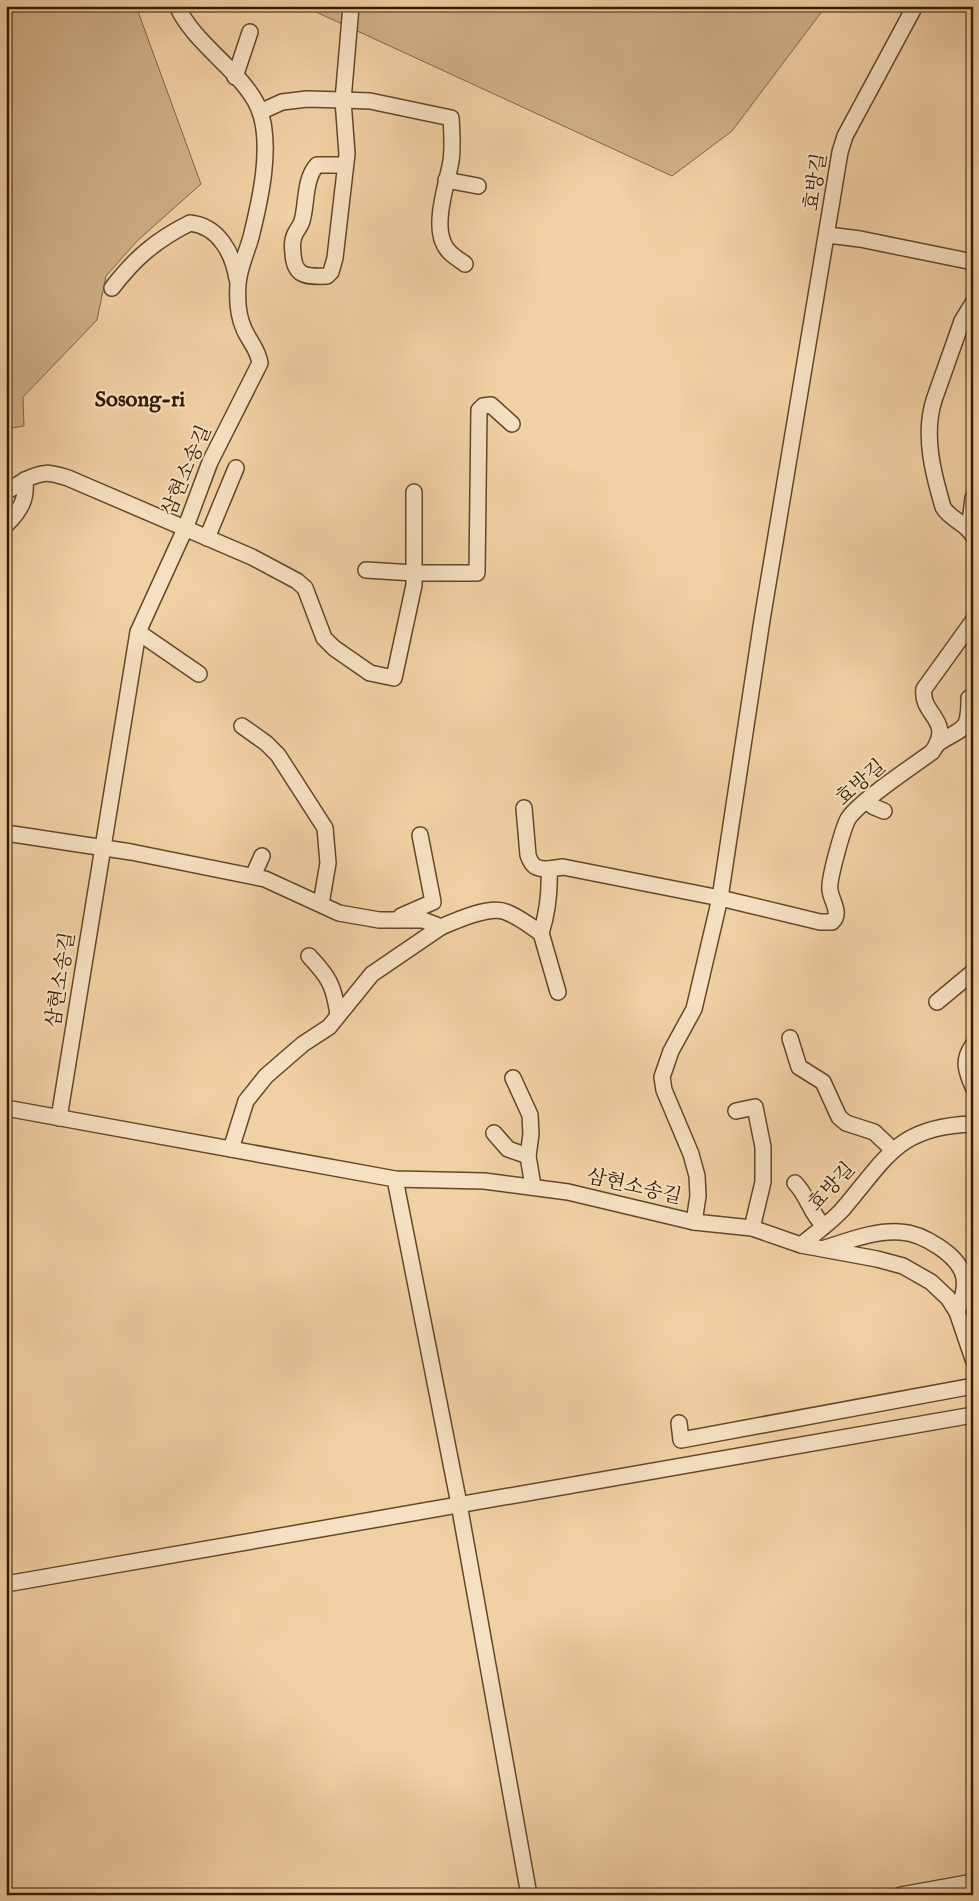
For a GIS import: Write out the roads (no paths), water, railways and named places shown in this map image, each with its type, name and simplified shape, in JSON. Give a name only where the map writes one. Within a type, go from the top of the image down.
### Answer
[{"type":"street","name":"삼현소송길","points":[[59,1118],[138,632],[185,529],[210,462],[260,363],[259,354],[244,330],[240,319],[238,283],[251,238],[262,180],[264,159],[260,112],[253,96],[188,27],[177,6]]},
{"type":"street","points":[[345,165],[317,165],[313,169],[305,198],[302,221],[292,244],[293,264],[296,271],[302,274],[327,276],[331,272],[336,258],[347,154],[343,100],[351,6]]},
{"type":"street","name":"효방길","points":[[915,6],[845,136],[840,152],[828,235],[860,239],[973,262]]},
{"type":"street","points":[[235,77],[250,32]]},
{"type":"street","points":[[260,112],[282,102],[307,99],[343,100],[370,101],[451,118],[453,141],[441,219],[443,242],[450,253],[465,264]]},
{"type":"street","points":[[446,180],[478,186]]},
{"type":"street","points":[[112,288],[145,250],[190,223],[199,224],[224,243],[236,270],[238,283]]},
{"type":"street","points":[[694,1222],[698,1196],[697,1176],[691,1154],[664,1090],[662,1077],[671,1051],[694,1009],[720,898],[762,620],[828,235]]},
{"type":"street","points":[[971,533],[954,520],[943,507],[932,462],[929,422],[934,400],[962,321],[973,303]]},
{"type":"street","points":[[366,570],[414,573],[476,573],[478,410],[483,406],[491,405],[512,424]]},
{"type":"street","points":[[208,538],[236,468]]},
{"type":"street","points":[[6,492],[39,473],[48,472],[252,557],[298,581],[305,588],[319,630],[334,648],[370,673],[394,678],[414,585],[414,492]]},
{"type":"street","points":[[6,525],[19,512],[24,502],[26,493],[25,480]]},
{"type":"street","points":[[971,533],[973,498]]},
{"type":"street","points":[[937,744],[941,735],[940,727],[925,700],[924,689],[973,621]]},
{"type":"street","points":[[138,632],[200,674]]},
{"type":"street","name":"효방길","points":[[720,898],[820,922],[832,922],[836,919],[837,913],[830,882],[844,826],[855,810],[932,752],[937,744],[965,726],[969,720],[969,698]]},
{"type":"street","points":[[242,726],[266,742],[278,755],[325,828],[328,863],[321,904]]},
{"type":"street","points":[[866,801],[874,808],[884,811]]},
{"type":"street","points":[[524,808],[528,855],[530,862],[539,869],[563,866],[578,868],[720,898]]},
{"type":"street","points":[[6,833],[103,848],[253,876],[285,887],[339,914],[358,918],[423,920],[441,927]]},
{"type":"street","points":[[395,919],[433,902],[420,835]]},
{"type":"street","points":[[253,876],[262,856]]},
{"type":"street","points":[[549,869],[549,898],[541,933],[558,992]]},
{"type":"street","points":[[231,1149],[241,1112],[256,1088],[303,1044],[329,1026],[372,974],[441,927],[466,917],[495,910],[505,911],[541,933]]},
{"type":"street","points":[[309,956],[331,982],[338,1015]]},
{"type":"street","points":[[937,1002],[973,972]]},
{"type":"street","points":[[790,1038],[799,1067],[823,1082],[840,1117],[846,1123],[874,1132],[892,1149]]},
{"type":"street","points":[[973,1045],[966,1056],[965,1067],[973,1087]]},
{"type":"street","points":[[513,1078],[530,1115],[531,1134],[528,1156],[533,1186]]},
{"type":"street","points":[[736,1111],[755,1107],[763,1147],[763,1182],[752,1228]]},
{"type":"street","name":"삼현소송길","points":[[6,1108],[395,1179],[484,1181],[568,1192],[694,1222],[752,1228],[801,1245],[903,1266],[931,1282],[948,1298],[957,1312],[973,1359]]},
{"type":"street","name":"효방길","points":[[801,1245],[840,1212],[892,1149],[926,1129],[973,1124]]},
{"type":"street","points":[[494,1133],[508,1149],[528,1156]]},
{"type":"street","points":[[395,1179],[458,1504],[529,1895]]},
{"type":"street","points":[[795,1183],[804,1192],[807,1204],[814,1217],[824,1226]]},
{"type":"street","points":[[821,1249],[858,1238],[900,1232],[931,1242],[960,1264],[968,1277],[957,1312]]},
{"type":"street","points":[[679,1423],[681,1440],[973,1386]]},
{"type":"street","points":[[6,1584],[973,1415]]},
{"type":"street","points":[[901,1895],[973,1882]]},
{"type":"district","name":"Sosong-ri","points":[[140,400]]}]
